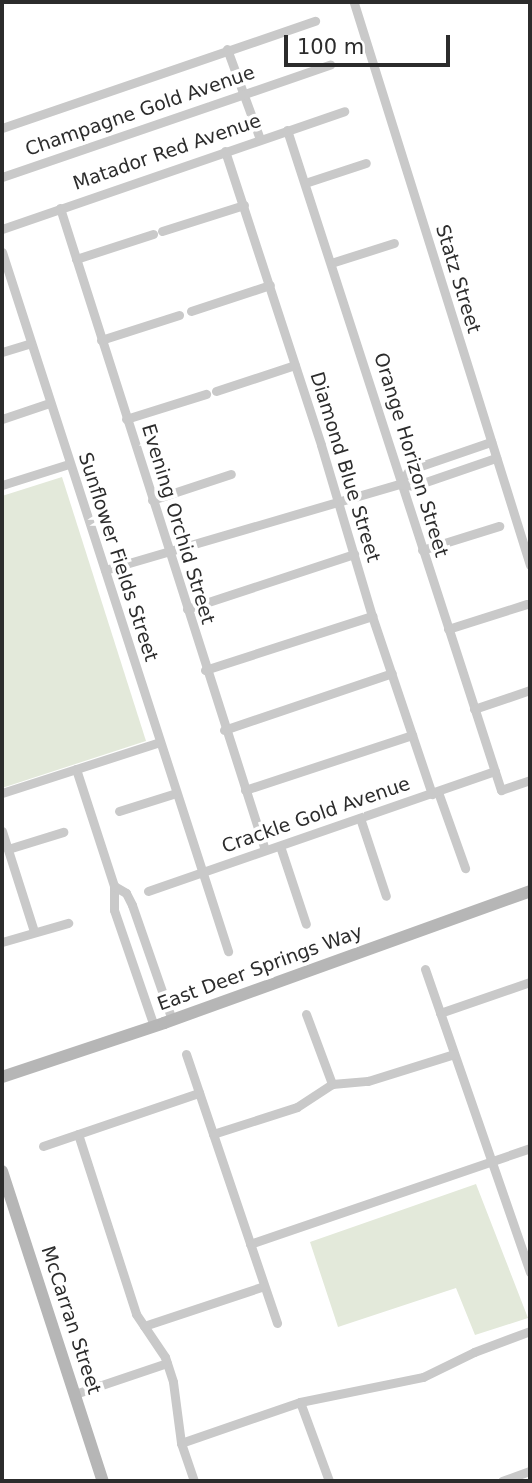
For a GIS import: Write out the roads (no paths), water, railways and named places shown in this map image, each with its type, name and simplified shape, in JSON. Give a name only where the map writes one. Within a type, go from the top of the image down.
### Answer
[{"type":"street","name":"Statz Street","points":[[354,2],[530,565]]},
{"type":"street","points":[[2,128],[315,20]]},
{"type":"street","points":[[228,49],[260,139]]},
{"type":"street","name":"Champagne Gold Avenue","points":[[2,177],[330,65]]},
{"type":"street","name":"Matador Red Avenue","points":[[2,229],[345,111]]},
{"type":"street","name":"Orange Horizon Street","points":[[287,130],[501,790],[530,780]]},
{"type":"street","name":"Diamond Blue Street","points":[[225,151],[271,285],[372,616],[412,735],[465,868]]},
{"type":"street","points":[[305,183],[366,163]]},
{"type":"street","points":[[76,259],[244,205]]},
{"type":"street","name":"Evening Orchid Street","points":[[60,208],[224,730],[265,850]]},
{"type":"street","points":[[331,263],[394,243]]},
{"type":"street","name":"Sunflower Fields Street","points":[[2,252],[7,283],[31,343],[228,951]]},
{"type":"street","points":[[191,311],[271,285]]},
{"type":"street","points":[[101,340],[179,315]]},
{"type":"street","points":[[2,352],[31,343]]},
{"type":"street","points":[[216,391],[295,365]]},
{"type":"street","points":[[127,419],[206,394]]},
{"type":"street","points":[[2,419],[49,403]]},
{"type":"street","points":[[400,484],[409,470],[491,442]]},
{"type":"street","points":[[105,570],[400,484],[414,486],[496,458]]},
{"type":"street","points":[[2,485],[69,464]]},
{"type":"street","points":[[152,500],[231,474]]},
{"type":"street","points":[[422,550],[499,526]]},
{"type":"street","points":[[187,609],[354,554]]},
{"type":"street","points":[[448,629],[527,604]]},
{"type":"street","points":[[205,670],[372,616]]},
{"type":"street","points":[[224,730],[392,673]]},
{"type":"street","points":[[474,709],[530,690]]},
{"type":"street","points":[[245,790],[412,735]]},
{"type":"street","points":[[2,793],[160,742]]},
{"type":"street","points":[[75,769],[114,886],[114,910],[154,1026]]},
{"type":"street","name":"Crackle Gold Avenue","points":[[148,891],[495,771]]},
{"type":"street","points":[[119,811],[176,793]]},
{"type":"street","points":[[360,818],[386,896]]},
{"type":"street","points":[[2,831],[34,931]]},
{"type":"street","points":[[8,849],[63,832]]},
{"type":"street","points":[[280,846],[306,924]]},
{"type":"street","points":[[114,886],[126,893],[132,905],[172,1020]]},
{"type":"street","name":"East Deer Springs Way","points":[[2,1077],[172,1020],[530,891]]},
{"type":"street","points":[[2,942],[68,923]]},
{"type":"street","points":[[425,969],[518,1238],[527,1253],[530,1272]]},
{"type":"street","points":[[440,1013],[530,982]]},
{"type":"street","points":[[306,1014],[332,1084]]},
{"type":"street","points":[[186,1054],[277,1324]]},
{"type":"street","points":[[213,1133],[297,1107],[332,1084],[368,1081],[454,1054]]},
{"type":"street","points":[[43,1146],[199,1093]]},
{"type":"street","points":[[78,1134],[136,1314],[167,1363],[175,1394],[181,1443],[194,1481]]},
{"type":"street","points":[[250,1244],[530,1147]]},
{"type":"street","name":"McCarran Street","points":[[2,1171],[103,1481]]},
{"type":"street","points":[[518,1238],[530,1233]]},
{"type":"street","points":[[144,1326],[264,1286]]},
{"type":"street","points":[[181,1443],[300,1402],[423,1377],[474,1352],[530,1331]]},
{"type":"street","points":[[75,1394],[167,1363]]},
{"type":"street","points":[[300,1402],[329,1481]]},
{"type":"street","points":[[502,1481],[530,1471]]}]
